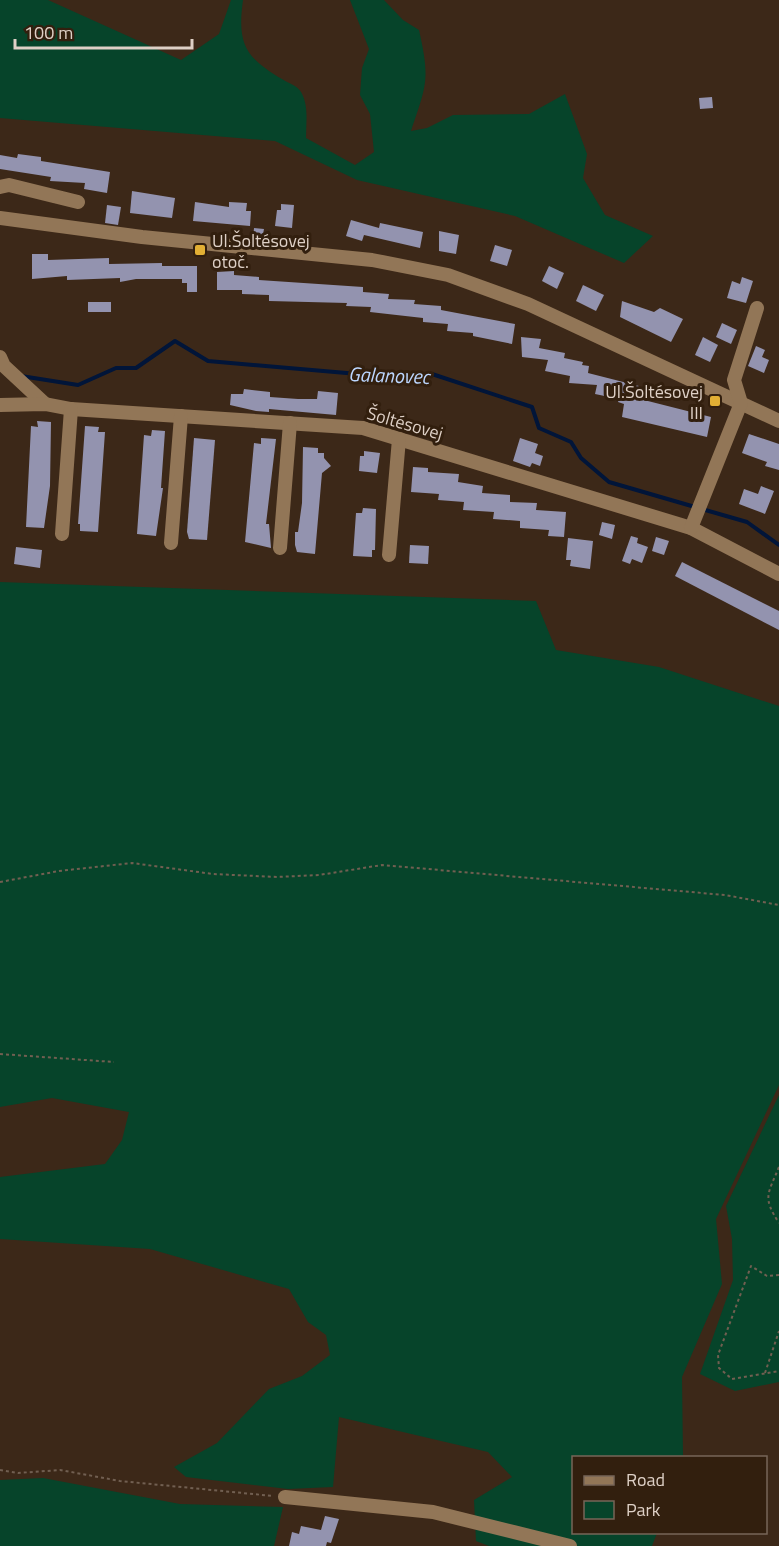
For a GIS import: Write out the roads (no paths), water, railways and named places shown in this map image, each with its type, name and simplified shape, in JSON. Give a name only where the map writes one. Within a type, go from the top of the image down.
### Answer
[{"type":"street","points":[[0,187],[9,185],[78,202]]},
{"type":"street","points":[[0,218],[142,237],[372,260],[448,275],[528,304],[779,421]]},
{"type":"street","points":[[692,528],[741,404],[734,380],[757,308]]},
{"type":"street","points":[[0,357],[4,366],[45,404]]},
{"type":"street","name":"Šoltésovej","points":[[0,405],[45,404],[71,409],[363,428],[692,528],[779,574]]},
{"type":"street","points":[[62,534],[71,409]]},
{"type":"street","points":[[171,543],[181,416]]},
{"type":"street","points":[[280,548],[290,423]]},
{"type":"street","points":[[389,555],[399,439]]},
{"type":"street","points":[[285,1497],[433,1512],[570,1546]]},
{"type":"waterway","name":"Galanovec","points":[[21,376],[78,385],[116,368],[136,368],[175,341],[208,361],[358,374],[432,374],[532,407],[539,428],[571,442],[581,458],[609,482],[695,507]]},
{"type":"waterway","name":"Galanovec","points":[[702,509],[747,522],[779,545]]},
{"type":"place","name":"Ul.Šoltésovej otoč.","points":[[200,250]]},
{"type":"place","name":"Ul.Šoltésovej III","points":[[715,401]]}]
